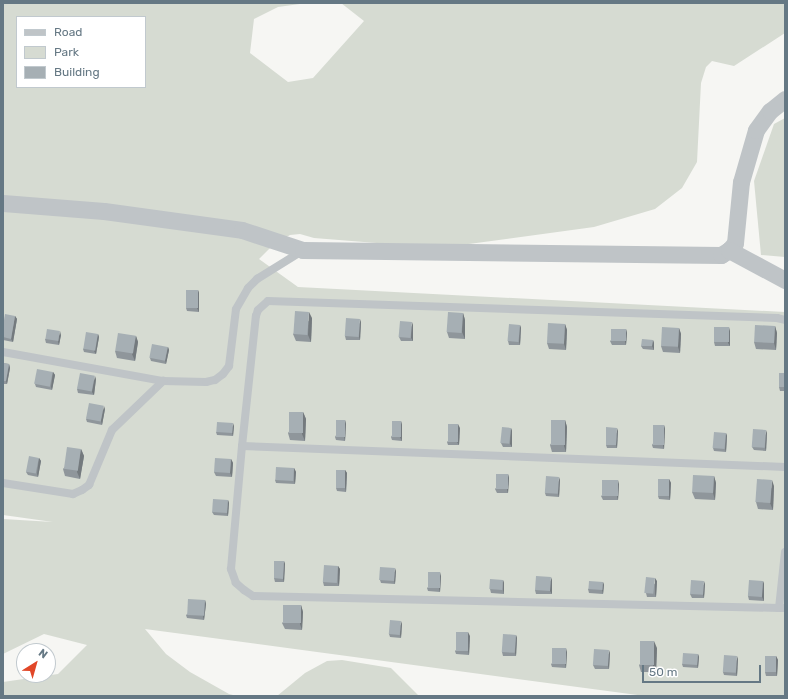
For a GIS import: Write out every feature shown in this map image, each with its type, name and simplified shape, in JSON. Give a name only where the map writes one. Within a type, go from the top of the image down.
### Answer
[{"type":"street","points":[[3,203],[104,211],[242,230],[303,250],[721,255],[730,250],[735,243],[741,182],[756,130],[770,111],[785,99]]},
{"type":"street","points":[[730,250],[785,280]]},
{"type":"lane","points":[[3,352],[163,381],[206,382],[215,380],[223,374],[228,366],[236,309],[244,294],[257,279],[303,250]]},
{"type":"lane","points":[[785,320],[268,301],[262,305],[256,316],[231,569],[236,583],[253,596],[782,608],[785,552]]},
{"type":"lane","points":[[3,483],[73,494],[82,490],[89,484],[112,430],[163,381]]},
{"type":"lane","points":[[242,446],[785,467]]},
{"type":"green space","points":[[3,3],[307,3],[278,7],[254,19],[250,53],[288,82],[313,78],[364,21],[341,3],[785,3],[785,33],[734,66],[712,61],[706,67],[701,83],[697,162],[682,188],[655,209],[594,227],[439,248],[314,238],[300,234],[290,235],[274,244],[259,259],[298,287],[785,312],[785,696],[645,696],[145,629],[166,654],[190,672],[229,694],[237,696],[3,696],[3,682],[16,680],[16,683],[56,683],[56,674],[87,645],[44,634],[26,643],[16,643],[16,648],[3,654],[3,519],[53,522],[3,515]]},
{"type":"green space","points":[[785,118],[785,257],[761,255],[754,181],[774,124]]},
{"type":"green space","points":[[342,660],[391,668],[419,696],[277,696],[305,673],[327,661]]},
{"type":"building","points":[[186,290],[198,290],[198,308],[186,308]]},
{"type":"building","points":[[295,311],[309,312],[307,335],[293,334]]},
{"type":"building","points":[[448,312],[463,313],[462,333],[447,332]]},
{"type":"building","points":[[5,314],[15,316],[11,339],[3,337]]},
{"type":"building","points":[[346,318],[360,319],[359,337],[345,336]]},
{"type":"building","points":[[400,321],[412,322],[411,338],[399,337]]},
{"type":"building","points":[[548,323],[565,324],[564,344],[547,343]]},
{"type":"building","points":[[509,324],[520,325],[518,342],[508,341]]},
{"type":"building","points":[[755,325],[775,326],[774,343],[754,342]]},
{"type":"building","points":[[662,327],[679,328],[678,347],[661,346]]},
{"type":"building","points":[[714,327],[729,327],[729,342],[714,342]]},
{"type":"building","points":[[47,329],[60,331],[58,341],[45,339]]},
{"type":"building","points":[[611,329],[626,329],[626,341],[611,341]]},
{"type":"building","points":[[86,332],[98,334],[95,351],[83,349]]},
{"type":"building","points":[[118,333],[136,336],[133,354],[115,351]]},
{"type":"building","points":[[642,339],[653,340],[652,346],[641,346]]},
{"type":"building","points":[[152,344],[168,347],[165,361],[149,358]]},
{"type":"building","points":[[3,363],[9,364],[6,381],[3,381]]},
{"type":"building","points":[[37,369],[53,372],[50,387],[34,384]]},
{"type":"building","points":[[80,373],[95,376],[92,392],[77,389]]},
{"type":"building","points":[[779,373],[785,373],[785,387],[779,387]]},
{"type":"building","points":[[89,403],[104,406],[101,422],[86,419]]},
{"type":"building","points":[[289,412],[303,412],[303,433],[289,433]]},
{"type":"building","points":[[336,420],[345,420],[345,437],[336,437]]},
{"type":"building","points":[[551,420],[565,420],[565,445],[551,445]]},
{"type":"building","points":[[392,421],[401,421],[401,437],[392,437]]},
{"type":"building","points":[[217,422],[233,423],[232,433],[216,432]]},
{"type":"building","points":[[448,424],[458,424],[458,442],[448,442]]},
{"type":"building","points":[[653,425],[664,425],[664,445],[653,445]]},
{"type":"building","points":[[502,427],[511,428],[509,444],[500,443]]},
{"type":"building","points":[[606,427],[617,428],[616,445],[606,445]]},
{"type":"building","points":[[753,429],[766,430],[765,448],[752,447]]},
{"type":"building","points":[[714,432],[726,433],[725,449],[713,448]]},
{"type":"building","points":[[67,447],[81,449],[78,471],[64,469]]},
{"type":"building","points":[[29,456],[39,458],[36,474],[26,472]]},
{"type":"building","points":[[215,458],[231,459],[230,473],[214,472]]},
{"type":"building","points":[[276,467],[294,468],[293,481],[275,480]]},
{"type":"building","points":[[336,470],[345,470],[345,488],[336,488]]},
{"type":"building","points":[[496,474],[508,474],[508,489],[496,489]]},
{"type":"building","points":[[693,475],[714,476],[713,493],[692,492]]},
{"type":"building","points":[[546,476],[559,477],[558,494],[545,493]]},
{"type":"building","points":[[658,479],[669,479],[669,496],[658,496]]},
{"type":"building","points":[[757,479],[772,480],[770,503],[755,502]]},
{"type":"building","points":[[602,480],[618,480],[618,496],[602,496]]},
{"type":"building","points":[[213,499],[228,500],[227,513],[212,512]]},
{"type":"building","points":[[274,561],[284,561],[283,579],[274,578]]},
{"type":"building","points":[[324,565],[338,566],[337,583],[323,582]]},
{"type":"building","points":[[380,567],[395,568],[394,581],[379,580]]},
{"type":"building","points":[[428,572],[440,572],[440,588],[428,588]]},
{"type":"building","points":[[536,576],[551,577],[550,591],[535,590]]},
{"type":"building","points":[[646,577],[655,578],[653,594],[644,593]]},
{"type":"building","points":[[490,579],[503,580],[502,590],[489,589]]},
{"type":"building","points":[[691,580],[704,581],[703,595],[690,594]]},
{"type":"building","points":[[749,580],[763,581],[762,597],[748,596]]},
{"type":"building","points":[[589,581],[603,582],[602,590],[588,589]]},
{"type":"building","points":[[188,599],[205,600],[204,616],[187,615]]},
{"type":"building","points":[[283,605],[301,605],[301,623],[283,623]]},
{"type":"building","points":[[390,620],[401,621],[400,635],[389,634]]},
{"type":"building","points":[[456,632],[468,632],[468,651],[456,651]]},
{"type":"building","points":[[503,634],[516,635],[515,653],[502,652]]},
{"type":"building","points":[[640,641],[654,641],[654,665],[640,665]]},
{"type":"building","points":[[552,648],[566,648],[566,664],[552,664]]},
{"type":"building","points":[[594,649],[609,650],[608,666],[593,665]]},
{"type":"building","points":[[683,653],[698,654],[697,665],[682,664]]},
{"type":"building","points":[[724,655],[737,656],[736,673],[723,672]]},
{"type":"building","points":[[765,656],[776,656],[776,672],[765,672]]}]
